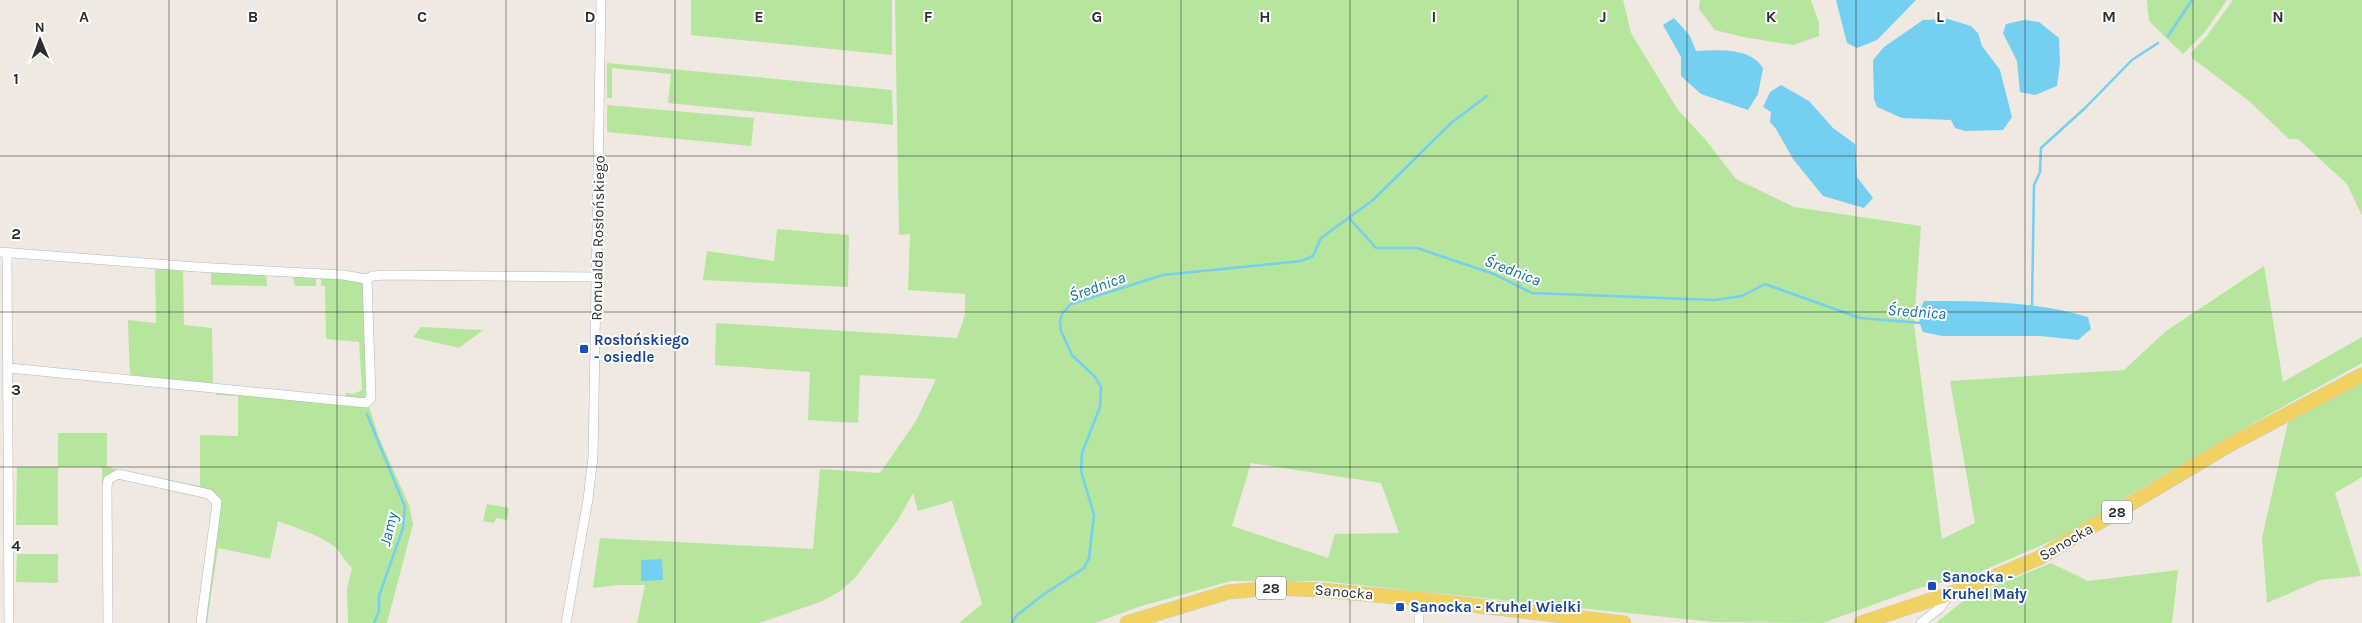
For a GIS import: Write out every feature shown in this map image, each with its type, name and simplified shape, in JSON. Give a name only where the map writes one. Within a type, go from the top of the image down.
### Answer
[{"type":"main road","name":"Sanocka","points":[[1861,623],[1949,594],[2039,558],[2230,444],[2362,375]]},
{"type":"main road","name":"Sanocka","points":[[1127,623],[1202,599],[1258,588],[1320,590],[1419,599],[1624,623]]},
{"type":"street","name":"Romualda Rosłońskiego","points":[[566,623],[588,498],[593,457],[601,0]]},
{"type":"street","points":[[9,623],[8,368],[3,252],[196,267],[343,275],[367,279],[372,276],[386,275],[597,277]]},
{"type":"street","points":[[8,368],[366,403],[371,398],[367,279]]},
{"type":"street","points":[[108,623],[107,487],[108,480],[118,474],[201,492],[214,497],[217,502],[201,623]]},
{"type":"street","points":[[1921,623],[1941,607],[1949,594]]},
{"type":"street","points":[[1419,599],[1419,623]]},
{"type":"green space","points":[[691,0],[892,0],[892,55],[691,35]]},
{"type":"green space","points":[[895,0],[1623,0],[1631,33],[1678,110],[1705,139],[1736,179],[1794,207],[1921,226],[1914,325],[1942,539],[1975,523],[1950,381],[2124,370],[2166,331],[2264,266],[2283,382],[2362,337],[2362,363],[2230,436],[2063,536],[1975,574],[1916,589],[1823,623],[1714,622],[1321,581],[1231,581],[1138,607],[1095,623],[959,623],[982,604],[952,501],[918,511],[913,493],[898,520],[855,578],[839,592],[820,602],[759,623],[637,623],[645,585],[593,588],[600,538],[813,549],[820,469],[880,473],[916,421],[936,379],[860,375],[858,423],[808,420],[810,372],[715,365],[716,323],[957,338],[965,315],[965,294],[908,290],[910,234],[899,235]],"holes":[[[1251,463],[1381,483],[1399,533],[1335,534],[1328,558],[1232,526]]]},
{"type":"green space","points":[[1700,0],[1811,0],[1819,23],[1819,36],[1793,45],[1743,37],[1715,30],[1699,9]]},
{"type":"green space","points":[[2147,0],[2227,0],[2204,33],[2183,54],[2149,21]]},
{"type":"green space","points":[[2233,0],[2362,0],[2362,216],[2347,184],[2298,139],[2289,139],[2249,101],[2192,58],[2191,53],[2206,37]]},
{"type":"green space","points":[[607,63],[892,90],[893,125],[668,103],[671,74],[612,68],[612,98],[607,98]]},
{"type":"green space","points":[[607,105],[754,118],[751,146],[607,132]]},
{"type":"green space","points":[[777,229],[849,235],[848,287],[703,280],[707,251],[774,261]]},
{"type":"green space","points":[[155,266],[183,269],[184,325],[212,328],[213,385],[130,377],[128,320],[156,323]]},
{"type":"green space","points":[[211,271],[266,273],[267,286],[211,285]]},
{"type":"green space","points":[[293,276],[316,277],[316,286],[295,286]]},
{"type":"green space","points":[[324,276],[363,282],[366,399],[345,398],[346,393],[354,394],[362,390],[359,342],[326,339],[325,286],[321,286],[321,279]]},
{"type":"green space","points":[[421,327],[483,330],[459,348],[413,337]]},
{"type":"green space","points":[[2362,383],[2362,477],[2335,493],[2361,576],[2320,580],[2267,603],[2262,538],[2289,418]]},
{"type":"green space","points":[[216,391],[369,406],[379,438],[409,505],[413,524],[387,623],[348,623],[347,589],[352,568],[337,549],[329,543],[308,532],[278,521],[270,559],[218,548],[207,623],[204,623],[218,498],[213,492],[148,478],[149,476],[200,486],[200,435],[238,436],[238,396],[216,395]]},
{"type":"green space","points":[[58,433],[107,433],[107,467],[126,471],[114,471],[107,476],[102,499],[102,467],[58,467]]},
{"type":"green space","points":[[17,467],[58,467],[58,525],[16,525]]},
{"type":"green space","points":[[487,504],[509,508],[507,520],[496,518],[494,523],[483,521]]},
{"type":"green space","points":[[17,554],[58,554],[58,583],[16,582]]},
{"type":"green space","points":[[2051,563],[2088,581],[2178,570],[2172,623],[1936,623],[1968,597]]},
{"type":"water","points":[[1836,0],[1916,0],[1877,40],[1857,48],[1847,43]]},
{"type":"water","points":[[1674,18],[1690,36],[1696,51],[1723,50],[1742,53],[1757,61],[1763,68],[1758,94],[1748,110],[1701,94],[1681,76],[1681,57],[1663,25]]},
{"type":"water","points":[[1948,19],[1971,26],[1978,33],[1982,46],[2000,70],[2012,117],[2003,130],[1965,131],[1955,128],[1951,120],[1902,118],[1877,107],[1874,99],[1873,60],[1884,47],[1923,20]]},
{"type":"water","points":[[2024,20],[2039,22],[2059,38],[2060,63],[2057,86],[2035,95],[2020,92],[2017,61],[2003,33],[2006,24]]},
{"type":"water","points":[[1781,85],[1809,101],[1833,128],[1855,144],[1857,177],[1873,198],[1864,208],[1823,196],[1793,159],[1770,122],[1771,112],[1763,107],[1770,92]]},
{"type":"water","points":[[1924,301],[2006,303],[2047,308],[2088,317],[2091,329],[2078,340],[2040,336],[1942,336],[1923,332],[1919,316]]},
{"type":"water","points":[[662,559],[663,580],[641,581],[641,560]]},
{"type":"waterway","name":"Średnica","points":[[2168,36],[2192,0]]},
{"type":"waterway","name":"Średnica","points":[[2030,307],[2032,306],[2034,185],[2040,172],[2041,148],[2085,108],[2132,60],[2158,43]]},
{"type":"waterway","name":"Średnica","points":[[1012,623],[1016,616],[1043,595],[1084,568],[1089,558],[1094,515],[1081,471],[1082,453],[1100,407],[1101,387],[1095,377],[1072,355],[1061,331],[1060,321],[1062,314],[1071,304],[1163,275],[1301,261],[1313,256],[1321,238],[1373,200],[1451,123],[1487,96]]},
{"type":"waterway","name":"Średnica","points":[[1350,219],[1376,248],[1417,248],[1494,274],[1532,293],[1715,300],[1742,296],[1765,284],[1860,318],[1921,323]]},
{"type":"waterway","name":"Jamy","points":[[367,414],[405,507],[403,528],[379,596],[379,611],[374,623]]},
{"type":"place","name":"Rosłońskiego - osiedle","points":[[584,349]]},
{"type":"place","name":"Sanocka - Kruhel Mały","points":[[1932,586]]},
{"type":"place","name":"Sanocka - Kruhel Wielki","points":[[1400,607]]}]
